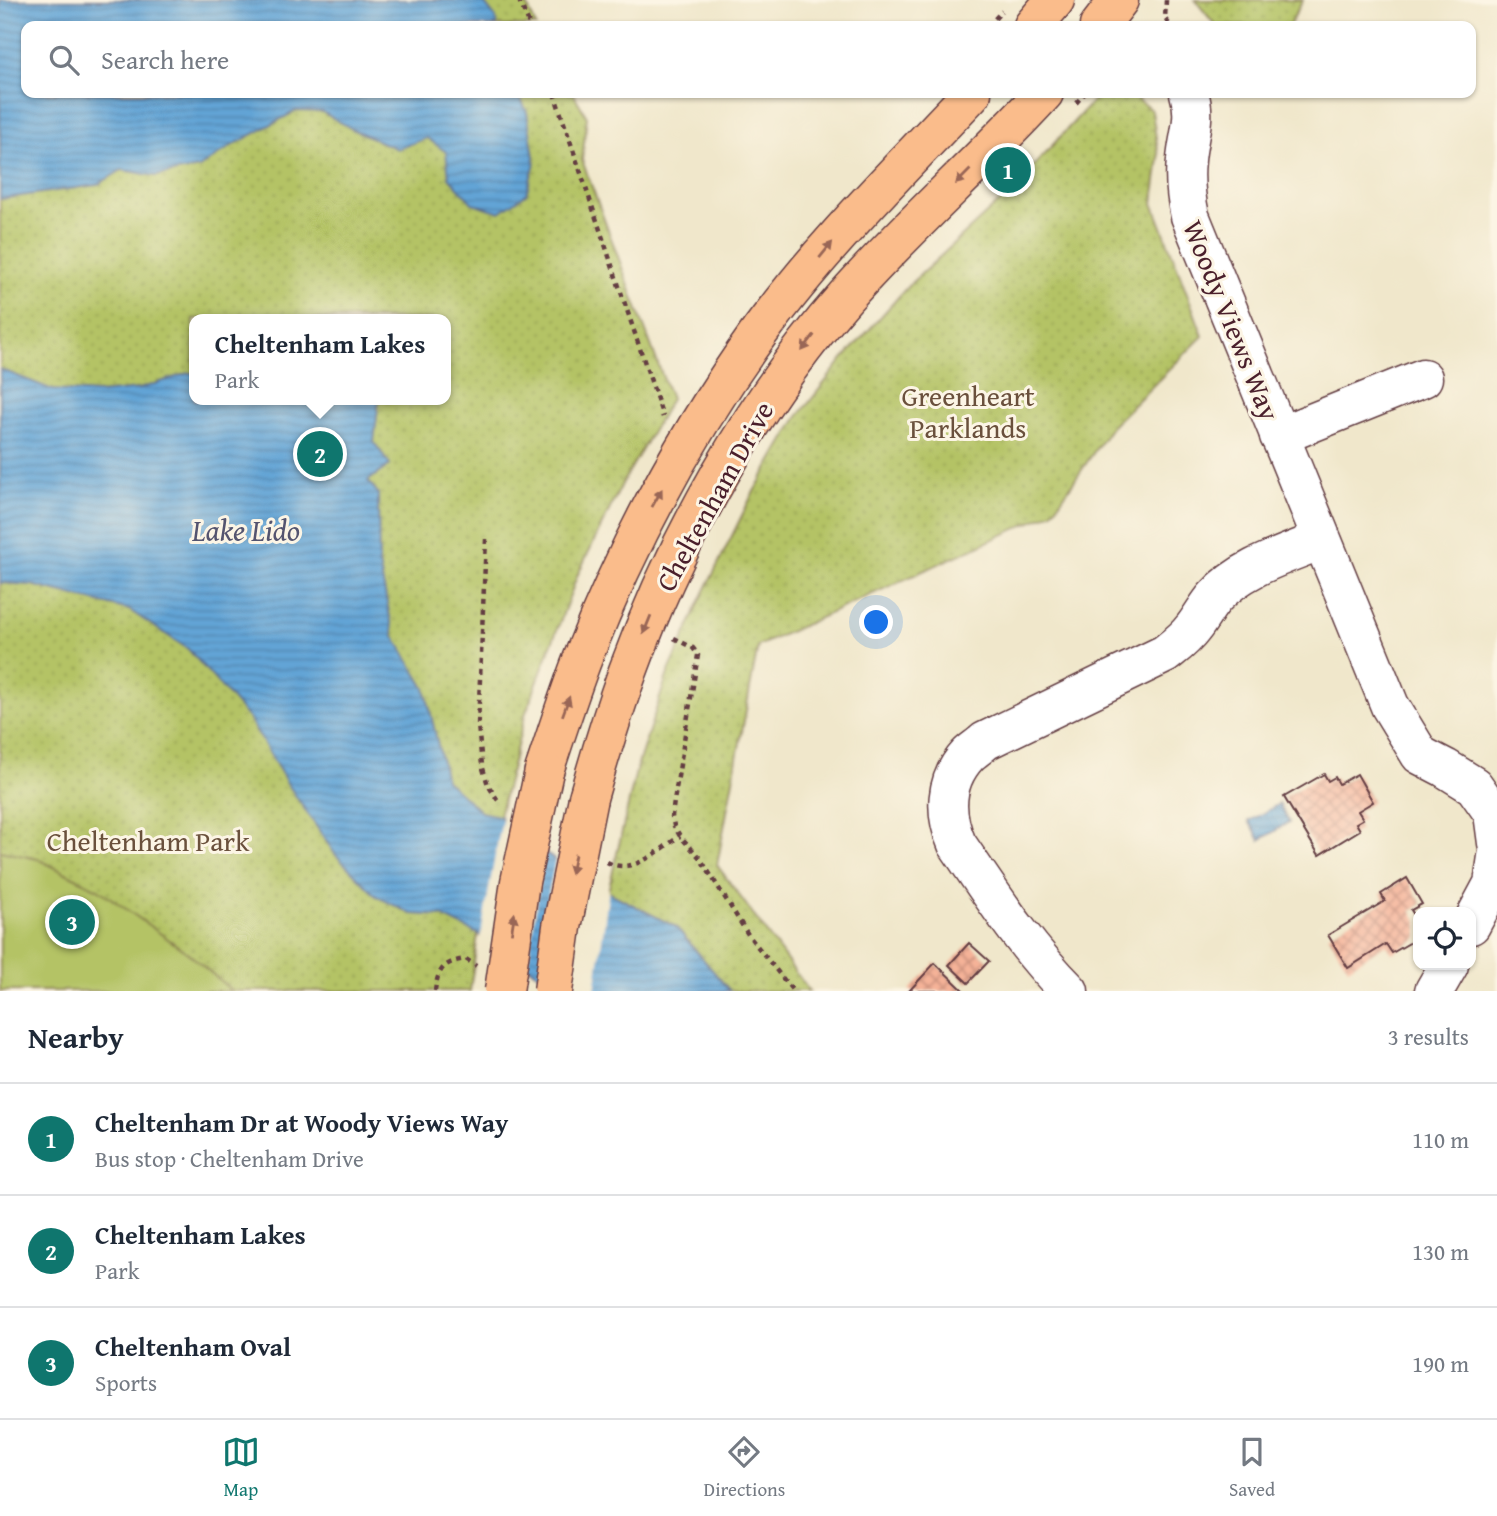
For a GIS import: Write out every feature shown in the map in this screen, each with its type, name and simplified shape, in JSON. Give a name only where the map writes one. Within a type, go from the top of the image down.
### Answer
[{"type":"main road","points":[[1037,21],[1055,0]]},
{"type":"main road","name":"Cheltenham Drive","points":[[504,991],[520,882],[544,771],[583,656],[647,517],[687,445],[762,330],[878,190],[967,98]]},
{"type":"main road","name":"Cheltenham Drive","points":[[553,991],[562,927],[588,797],[628,670],[686,537],[747,430],[809,340],[844,298],[1011,129],[1060,98]]},
{"type":"street","name":"Woody Views Way","points":[[1191,98],[1193,123],[1185,161],[1186,198],[1190,216],[1321,540],[1390,706],[1420,755],[1474,786],[1493,813],[1497,844]]},
{"type":"street","points":[[1279,436],[1423,378]]},
{"type":"street","points":[[1069,991],[1028,946],[957,844],[950,827],[948,807],[957,770],[969,754],[985,741],[1165,654],[1192,630],[1215,597],[1228,584],[1255,568],[1321,540]]},
{"type":"street","points":[[1476,916],[1493,884],[1497,857]]},
{"type":"street","points":[[1434,991],[1446,970]]},
{"type":"path","points":[[519,0],[528,21]]},
{"type":"path","points":[[1166,0],[1166,21]]},
{"type":"path","points":[[556,98],[663,417]]},
{"type":"path","name":"Cheltenham Drive","points":[[670,650],[678,626]]},
{"type":"path","points":[[674,637],[698,655],[674,801],[674,826],[700,858],[749,936],[793,991]]},
{"type":"green space","name":"Cheltenham Park","points":[[0,0],[525,0],[534,21],[21,21],[21,98],[576,98],[587,117],[582,160],[671,399],[623,482],[578,574],[525,715],[499,816],[470,991],[0,991]]},
{"type":"green space","points":[[1195,0],[1303,0],[1292,21],[1212,21]]},
{"type":"green space","name":"Greenheart Parklands","points":[[1095,98],[1136,98],[1152,111],[1159,158],[1153,203],[1203,336],[1111,427],[1053,512],[758,646],[717,865],[809,991],[730,991],[676,927],[608,892],[637,767],[667,676],[752,495],[797,418],[843,359],[909,285],[1008,194]]},
{"type":"green space","points":[[0,851],[38,859],[98,889],[189,954],[232,991],[0,991]]},
{"type":"water","points":[[0,0],[482,0],[496,21],[21,21],[21,98],[520,98],[527,112],[535,163],[526,194],[500,212],[472,203],[449,177],[446,152],[427,138],[397,149],[322,112],[296,111],[233,145],[199,168],[156,176],[122,170],[97,185],[0,199]]},
{"type":"water","name":"Lake Lido","points":[[0,369],[53,390],[98,393],[139,389],[189,373],[189,405],[378,405],[374,442],[390,465],[368,481],[378,493],[379,564],[394,636],[425,688],[446,780],[481,812],[499,816],[571,873],[676,927],[730,991],[565,991],[478,934],[442,916],[411,914],[376,896],[335,854],[287,783],[250,720],[188,649],[129,610],[32,585],[0,583]]},
{"type":"water","points":[[1279,804],[1289,822],[1260,840],[1249,821]]},
{"type":"pier","points":[[503,815],[545,847],[527,970],[480,939]]},
{"type":"pier","points":[[556,856],[573,870],[609,889],[595,991],[559,991],[542,940]]},
{"type":"building","points":[[1324,774],[1328,781],[1335,777],[1339,784],[1357,774],[1373,802],[1358,811],[1363,819],[1356,823],[1360,830],[1319,855],[1284,797]]},
{"type":"building","points":[[1407,878],[1422,904],[1411,910],[1413,941],[1392,953],[1386,944],[1348,968],[1328,935],[1385,901],[1381,894]]},
{"type":"building","points":[[969,943],[989,961],[968,983],[949,965]]},
{"type":"building","points":[[935,963],[964,991],[909,991]]},
{"type":"place","name":"Cheltenham Dr at Woody Views Way","points":[[1008,170]]},
{"type":"place","name":"Cheltenham Lakes","points":[[320,454]]},
{"type":"place","name":"Cheltenham Oval","points":[[72,922]]}]
